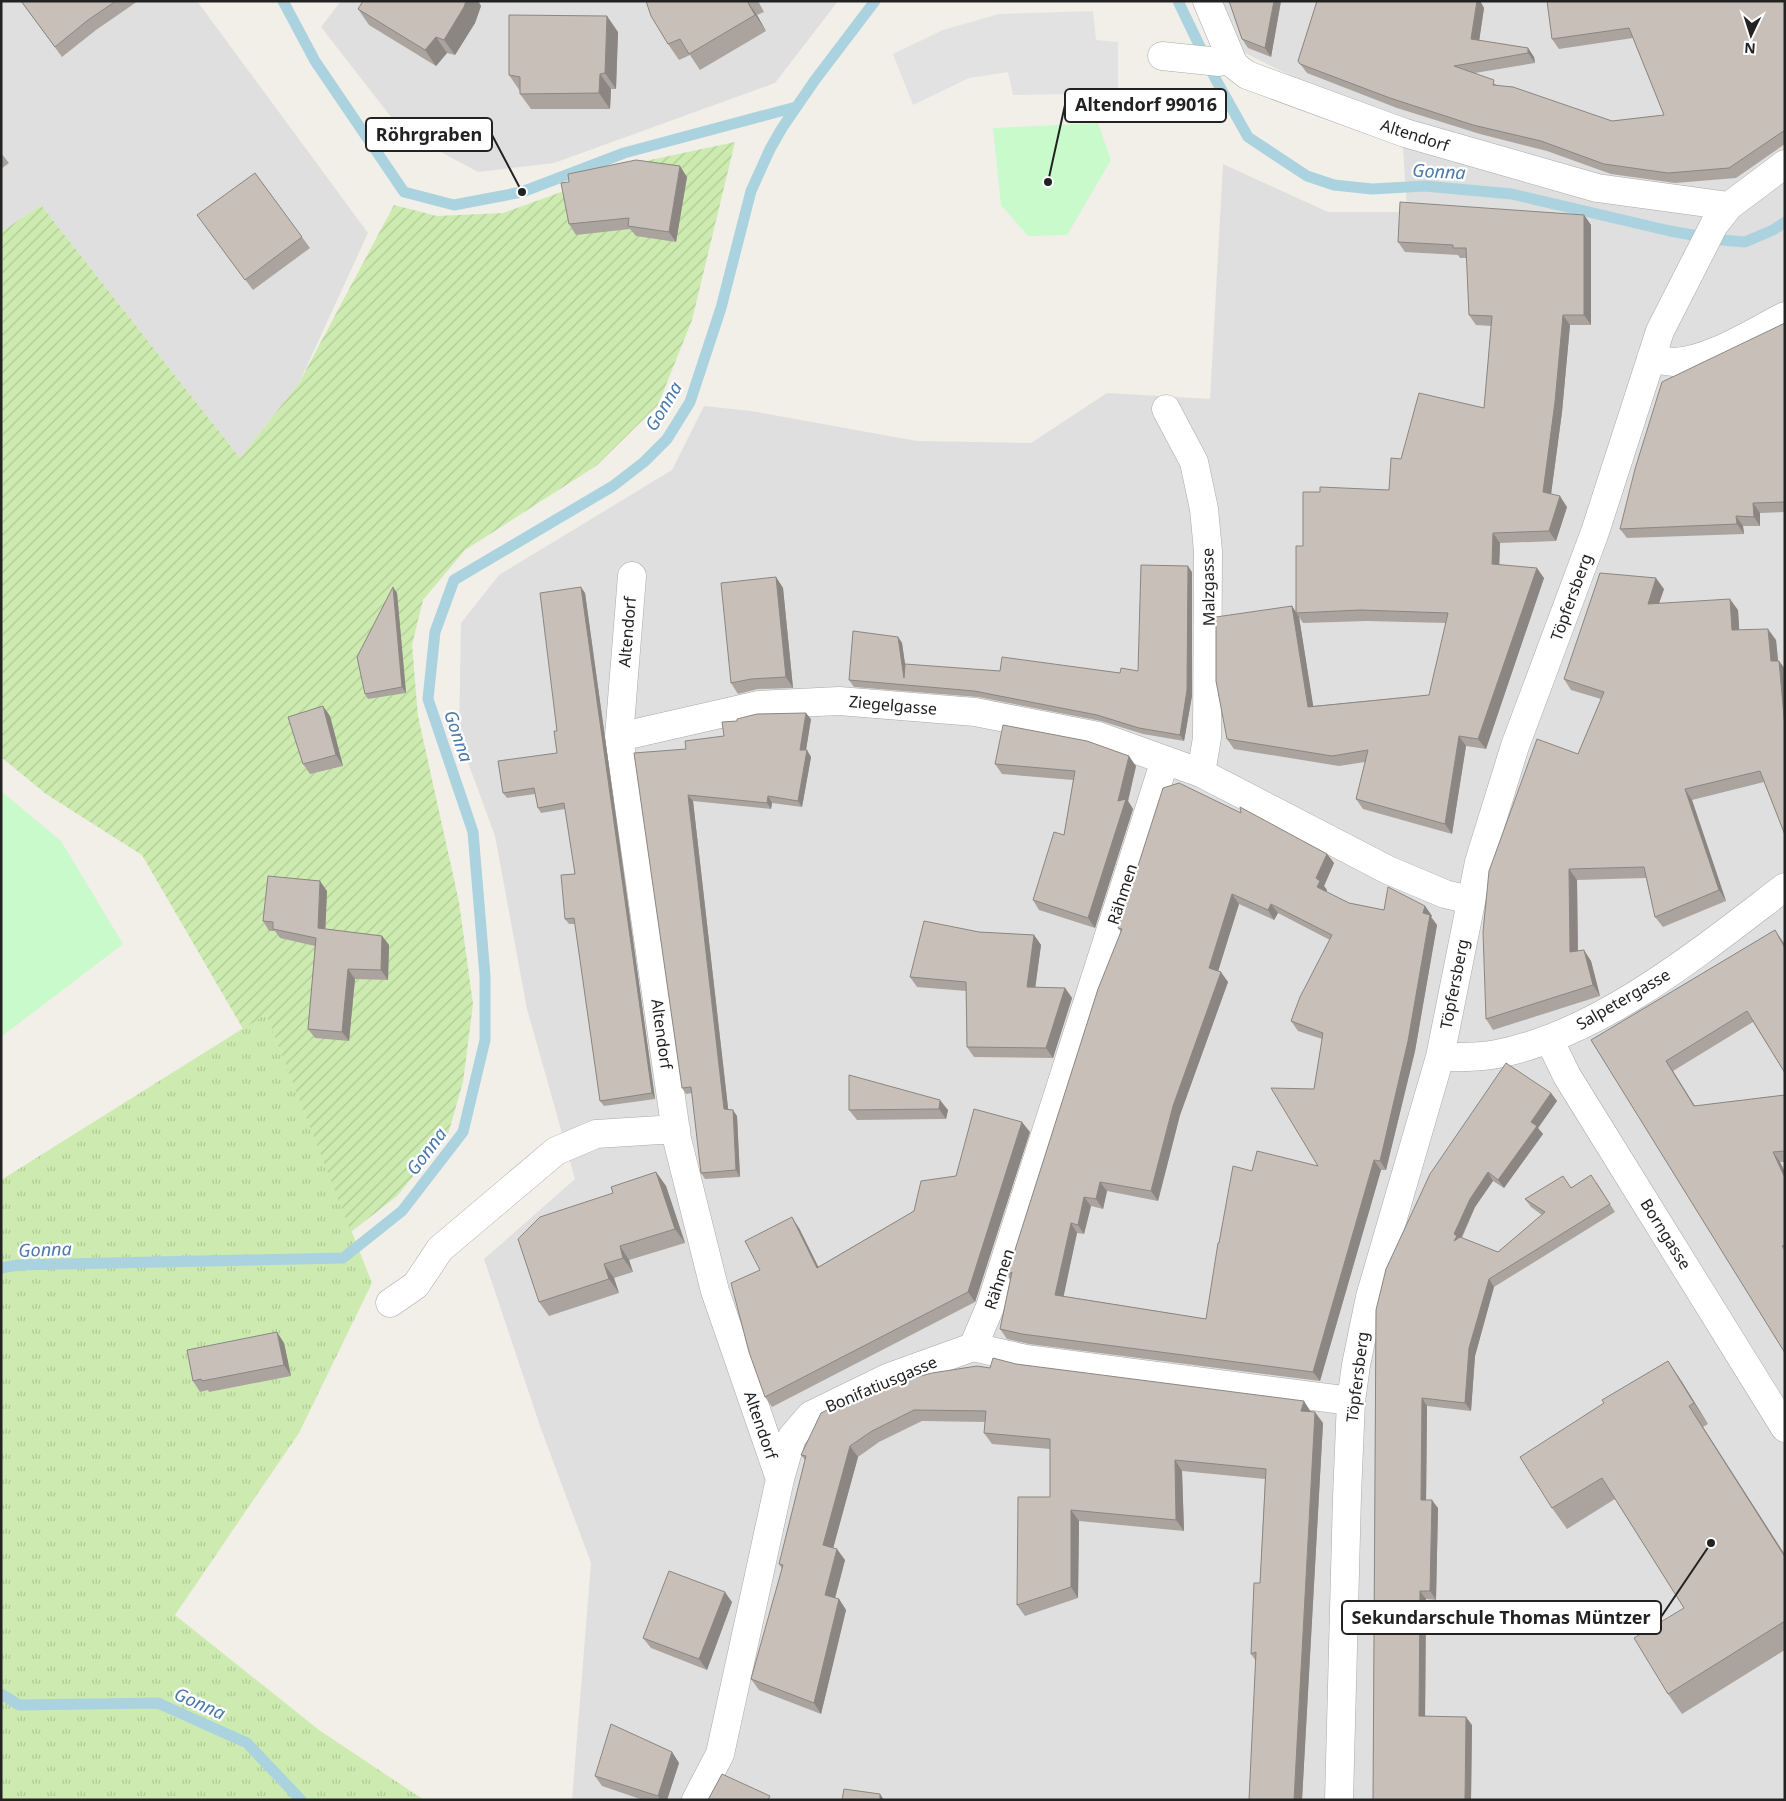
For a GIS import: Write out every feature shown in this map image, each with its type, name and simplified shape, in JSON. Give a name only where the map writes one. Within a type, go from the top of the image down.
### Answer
[{"type":"street","points":[[1162,56],[1225,60],[1207,1]]},
{"type":"street","name":"Altendorf","points":[[1225,60],[1246,75],[1405,134],[1597,188],[1721,216]]},
{"type":"street","points":[[1721,216],[1785,164]]},
{"type":"street","name":"Töpfersberg","points":[[1339,1800],[1351,1401],[1360,1341],[1370,1297],[1440,1058],[1470,900],[1490,821],[1515,746],[1595,532],[1660,331],[1693,263],[1721,216]]},
{"type":"street","points":[[1651,358],[1672,362],[1690,360],[1708,354],[1785,316]]},
{"type":"street","name":"Malzgasse","points":[[1166,408],[1194,462],[1204,509],[1207,542],[1208,699],[1207,738],[1201,773]]},
{"type":"street","name":"Altendorf","points":[[632,576],[619,737],[676,1129],[715,1290],[780,1479]]},
{"type":"street","name":"Ziegelgasse","points":[[619,737],[759,705],[839,700],[975,712],[1098,736],[1165,760]]},
{"type":"street","points":[[1165,760],[1201,773],[1388,870],[1445,894],[1470,900]]},
{"type":"street","name":"Rähmen","points":[[973,1347],[990,1307],[1165,760]]},
{"type":"street","name":"Salpetergasse","points":[[1440,1058],[1496,1054],[1549,1039],[1594,1018],[1692,958],[1785,887]]},
{"type":"street","name":"Borngasse","points":[[1549,1039],[1567,1076],[1785,1428]]},
{"type":"street","points":[[390,1303],[416,1285],[440,1249],[556,1151],[596,1134],[676,1129]]},
{"type":"street","points":[[973,1347],[1026,1359],[1351,1401]]},
{"type":"street","name":"Bonifatiusgasse","points":[[696,1800],[720,1754],[780,1479],[792,1437],[811,1415],[887,1378],[973,1347]]},
{"type":"shaded area","points":[[1,1],[197,1],[368,233],[299,383],[240,458],[41,205],[1,232]]},
{"type":"shaded area","points":[[341,1],[838,1],[775,83],[554,163],[478,172],[402,131],[321,27]]},
{"type":"shaded area","points":[[1219,1],[1785,1],[1785,1800],[572,1800],[591,1563],[540,1426],[484,1259],[575,1179],[527,1009],[495,836],[459,738],[461,623],[499,575],[672,470],[704,406],[751,411],[917,441],[1031,443],[1107,393],[1210,399],[1223,164],[1328,212],[1407,212],[1402,131],[1245,53]]},
{"type":"shaded area","points":[[1093,11],[1096,40],[1118,42],[1118,93],[1013,95],[1008,72],[969,78],[913,105],[893,54],[943,30],[999,14]]},
{"type":"green space","points":[[1098,123],[1111,160],[1067,235],[1028,236],[1001,205],[993,128]]},
{"type":"green space","points":[[735,142],[692,320],[658,405],[596,466],[465,550],[423,600],[412,645],[418,716],[459,902],[473,1004],[463,1082],[448,1134],[397,1196],[351,1232],[266,1014],[243,1029],[142,855],[46,794],[1,757],[1,232],[41,205],[240,458],[299,383],[394,205],[437,216],[503,213],[650,160]]},
{"type":"green space","points":[[1,791],[61,841],[123,944],[1,1037]]},
{"type":"green space","points":[[266,1014],[372,1283],[299,1433],[175,1615],[319,1730],[424,1800],[1,1800],[1,1180]]},
{"type":"building","points":[[21,1],[116,1],[88,20],[55,47]]},
{"type":"building","points":[[363,1],[466,1],[444,40],[436,37],[425,50],[358,9]]},
{"type":"building","points":[[646,1],[747,1],[755,15],[689,54],[680,39],[668,44],[651,16]]},
{"type":"building","points":[[1229,1],[1274,1],[1265,48],[1242,39]]},
{"type":"building","points":[[1317,1],[1477,1],[1471,39],[1528,48],[1528,53],[1454,66],[1494,80],[1493,85],[1513,87],[1612,121],[1664,115],[1629,28],[1552,39],[1547,1],[1785,1],[1785,130],[1729,168],[1668,173],[1604,164],[1541,141],[1473,125],[1390,98],[1300,64],[1298,61]]},
{"type":"building","points":[[509,15],[607,16],[605,73],[600,74],[599,93],[520,94],[520,77],[509,75]]},
{"type":"building","points":[[636,160],[680,166],[669,232],[628,226],[629,218],[569,224],[561,183],[569,182],[568,174]]},
{"type":"building","points":[[255,173],[302,237],[245,280],[197,215]]},
{"type":"building","points":[[1400,202],[1584,215],[1584,315],[1563,315],[1555,402],[1543,492],[1560,496],[1549,531],[1493,533],[1492,564],[1537,568],[1478,739],[1459,736],[1445,824],[1356,799],[1368,750],[1332,756],[1227,739],[1216,681],[1216,617],[1292,606],[1308,707],[1429,695],[1448,613],[1360,610],[1296,613],[1296,546],[1303,546],[1303,492],[1320,492],[1320,487],[1389,490],[1391,458],[1401,459],[1419,393],[1484,408],[1492,316],[1469,315],[1466,248],[1453,248],[1453,245],[1398,242]]},
{"type":"building","points":[[1785,323],[1785,502],[1753,503],[1754,517],[1736,516],[1737,524],[1620,529],[1635,469],[1662,382]]},
{"type":"building","points":[[1141,565],[1188,566],[1187,690],[1180,735],[1139,728],[1097,715],[974,691],[849,680],[853,631],[898,637],[904,678],[905,664],[1000,671],[1002,657],[1120,673],[1121,668],[1138,671]]},
{"type":"building","points":[[1600,573],[1656,578],[1648,604],[1730,599],[1732,630],[1768,629],[1771,661],[1779,661],[1785,728],[1785,835],[1760,771],[1685,789],[1719,890],[1655,917],[1644,867],[1569,869],[1570,952],[1584,950],[1593,985],[1486,1019],[1483,932],[1489,871],[1537,739],[1578,754],[1604,692],[1564,679]]},
{"type":"building","points":[[776,577],[786,677],[751,679],[731,683],[721,583]]},
{"type":"building","points":[[393,587],[402,687],[365,694],[357,657]]},
{"type":"building","points":[[581,587],[652,1093],[600,1101],[574,918],[565,919],[561,875],[575,874],[564,803],[538,808],[534,788],[503,793],[498,761],[557,753],[554,731],[557,731],[540,593]]},
{"type":"building","points":[[323,706],[336,755],[303,764],[288,717]]},
{"type":"building","points":[[806,713],[800,750],[807,750],[798,801],[768,796],[767,803],[688,795],[724,1109],[733,1110],[736,1170],[701,1173],[691,1087],[682,1088],[634,753],[686,749],[685,741],[724,736],[722,722],[737,721],[737,719],[757,714]]},
{"type":"building","points":[[1003,725],[1087,741],[1129,756],[1118,801],[1126,799],[1088,918],[1033,900],[1054,832],[1064,835],[1075,771],[995,764]]},
{"type":"building","points":[[1179,783],[1241,813],[1240,807],[1327,854],[1316,878],[1320,881],[1317,887],[1349,903],[1384,910],[1388,887],[1425,906],[1423,913],[1430,915],[1408,1041],[1380,1161],[1374,1160],[1313,1372],[1022,1334],[1000,1329],[1012,1272],[1007,1275],[1098,989],[1122,929],[1118,928],[1163,788]],"holes":[[[1232,894],[1268,910],[1271,904],[1332,935],[1300,997],[1291,1021],[1323,1033],[1314,1089],[1271,1088],[1318,1166],[1257,1151],[1252,1171],[1233,1166],[1206,1319],[1055,1295],[1071,1223],[1078,1225],[1084,1197],[1096,1199],[1100,1182],[1151,1191],[1173,1106],[1221,972],[1209,968]]]},
{"type":"building","points":[[268,876],[320,881],[318,928],[382,936],[381,970],[348,969],[342,1032],[308,1029],[316,938],[273,929],[273,922],[263,921]]},
{"type":"building","points":[[924,921],[979,932],[1034,935],[1027,987],[1065,988],[1046,1048],[967,1047],[966,982],[910,977]]},
{"type":"building","points":[[1775,930],[1785,948],[1785,1073],[1747,1011],[1666,1061],[1694,1106],[1785,1095],[1785,1151],[1773,1152],[1785,1178],[1785,1245],[1782,1246],[1785,1250],[1785,1353],[1591,1040]]},
{"type":"building","points":[[1506,1063],[1551,1093],[1531,1122],[1537,1126],[1498,1180],[1488,1172],[1470,1199],[1454,1234],[1457,1236],[1454,1241],[1460,1237],[1498,1252],[1545,1212],[1525,1199],[1563,1176],[1571,1188],[1591,1175],[1610,1204],[1489,1279],[1469,1348],[1465,1403],[1422,1398],[1421,1500],[1432,1500],[1430,1591],[1420,1591],[1419,1716],[1466,1717],[1465,1800],[1373,1800],[1376,1310],[1386,1269],[1430,1174]]},
{"type":"building","points":[[849,1075],[940,1100],[939,1109],[849,1110]]},
{"type":"building","points":[[974,1109],[1022,1122],[968,1292],[765,1397],[749,1352],[731,1283],[760,1270],[745,1241],[792,1217],[817,1268],[914,1211],[921,1181],[956,1176]]},
{"type":"building","points":[[656,1172],[675,1229],[620,1246],[623,1258],[604,1264],[609,1279],[539,1302],[518,1239],[540,1217],[613,1193],[611,1187]]},
{"type":"building","points":[[277,1332],[284,1365],[202,1381],[201,1379],[193,1381],[187,1350]]},
{"type":"building","points":[[993,1358],[1016,1364],[1304,1401],[1301,1411],[1315,1412],[1294,1800],[1249,1800],[1256,1652],[1251,1654],[1254,1583],[1260,1583],[1266,1469],[1175,1460],[1176,1520],[1071,1510],[1071,1587],[1017,1605],[1018,1497],[1050,1497],[1050,1439],[984,1433],[986,1411],[914,1410],[872,1431],[850,1446],[823,1545],[837,1549],[825,1595],[839,1599],[814,1703],[751,1679],[783,1565],[779,1564],[806,1456],[801,1455],[821,1413],[865,1391],[932,1373],[977,1366],[990,1368]]},
{"type":"building","points":[[1668,1361],[1694,1403],[1689,1406],[1785,1557],[1785,1621],[1668,1694],[1634,1638],[1684,1608],[1602,1478],[1552,1508],[1520,1457],[1604,1403],[1602,1400]]},
{"type":"building","points":[[669,1571],[725,1592],[699,1659],[643,1638]]},
{"type":"building","points":[[611,1724],[672,1752],[658,1796],[595,1776]]},
{"type":"building","points":[[722,1774],[770,1796],[768,1800],[708,1800]]},
{"type":"building","points":[[844,1789],[880,1794],[880,1800],[842,1800]]},
{"type":"waterway","points":[[283,1],[315,61],[404,192],[454,205],[522,192],[624,153],[796,107]]},
{"type":"waterway","name":"Gonna","points":[[1,1268],[18,1265],[343,1258],[402,1211],[463,1132],[485,1040],[485,976],[473,832],[428,699],[435,632],[454,580],[613,486],[644,462],[667,439],[690,402],[721,308],[751,191],[770,149],[815,80],[875,1]]},
{"type":"waterway","name":"Gonna","points":[[1178,1],[1216,80],[1248,137],[1307,176],[1334,185],[1372,189],[1425,186],[1512,194],[1670,231],[1721,240],[1745,242],[1773,230],[1785,222]]},
{"type":"waterway","name":"Gonna","points":[[1,1694],[19,1705],[158,1703],[247,1743],[301,1800]]},
{"type":"place","name":"Altendorf 99016","points":[[1048,182]]},
{"type":"place","name":"Röhrgraben","points":[[522,192]]},
{"type":"place","name":"Sekundarschule Thomas Müntzer","points":[[1711,1543]]}]
